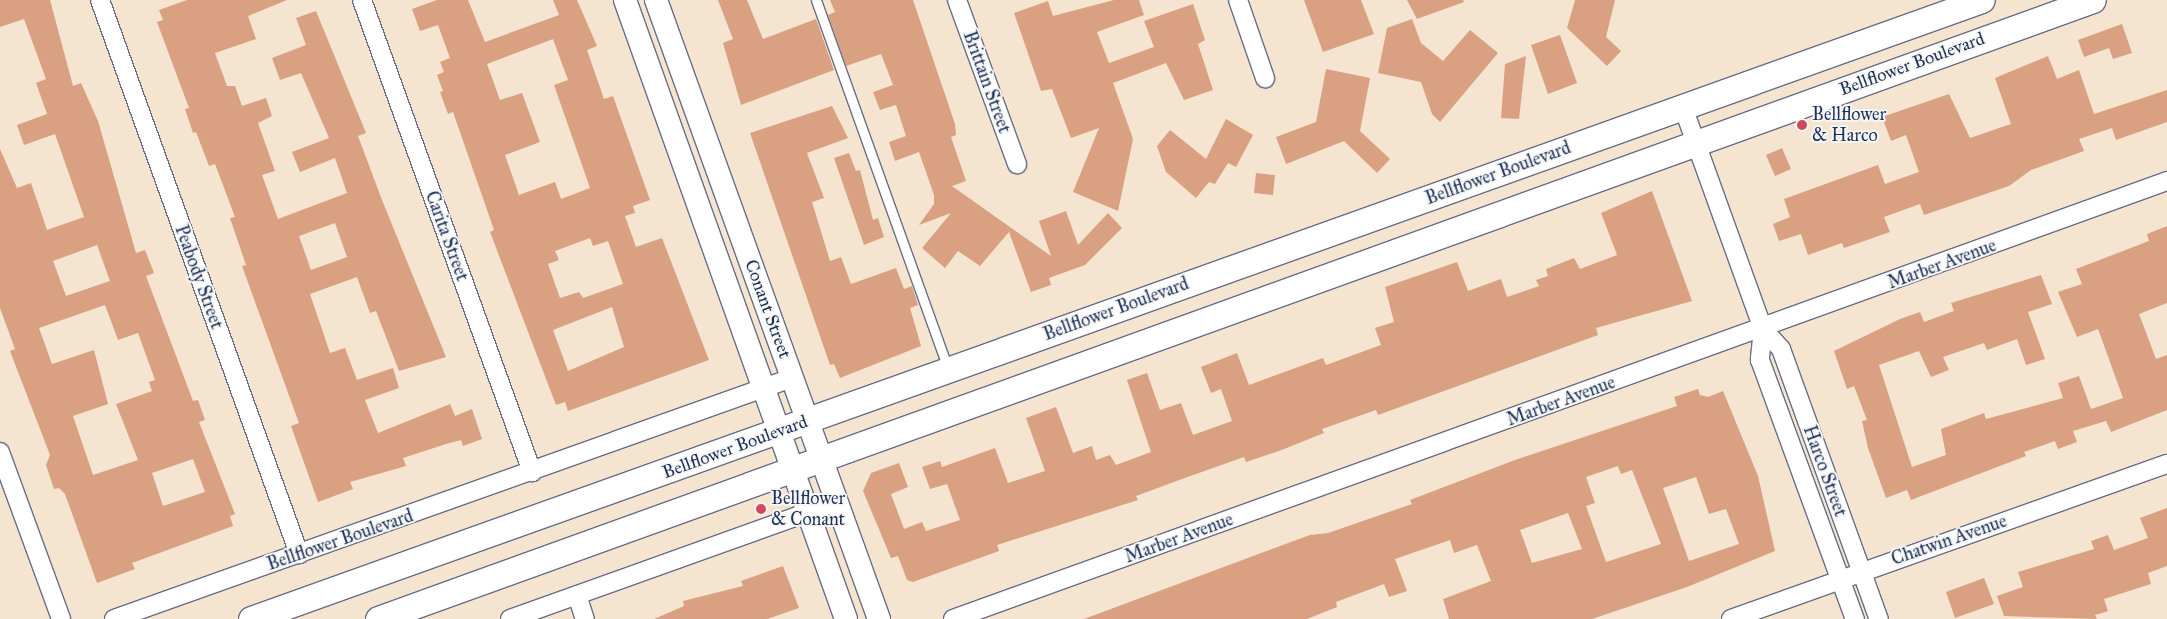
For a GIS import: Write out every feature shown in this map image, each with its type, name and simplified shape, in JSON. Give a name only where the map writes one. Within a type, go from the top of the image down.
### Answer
[{"type":"main road","name":"Bellflower Boulevard","points":[[250,619],[1982,0]]},
{"type":"main road","name":"Bellflower Boulevard","points":[[378,619],[822,460],[1695,141],[2093,0]]},
{"type":"street","name":"Peabody Street","points":[[100,0],[299,554]]},
{"type":"street","name":"Carita Street","points":[[362,0],[532,472]]},
{"type":"street","name":"Conant Street","points":[[624,0],[846,619]]},
{"type":"street","name":"Conant Street","points":[[656,0],[879,619]]},
{"type":"street","name":"Brittain Street","points":[[957,0],[1017,164]]},
{"type":"street","points":[[1238,0],[1266,78]]},
{"type":"street","name":"Harco Street","points":[[1683,107],[1763,329],[1782,349],[1879,619]]},
{"type":"street","name":"Marber Avenue","points":[[953,619],[1763,329],[2167,181]]},
{"type":"street","name":"Harco Street","points":[[1763,329],[1760,360],[1855,619]]},
{"type":"street","name":"Bellflower Boulevard","points":[[114,619],[792,378]]},
{"type":"street","points":[[0,452],[61,619]]},
{"type":"street","name":"Chatwin Avenue","points":[[1732,619],[1861,571],[2167,464]]},
{"type":"street","points":[[510,619],[837,502]]},
{"type":"street","points":[[577,595],[585,619]]},
{"type":"lane","points":[[816,0],[948,369]]},
{"type":"building","points":[[0,0],[50,0],[73,86],[81,83],[98,121],[136,253],[145,250],[154,273],[146,276],[193,401],[198,400],[205,420],[199,422],[235,514],[230,516],[233,526],[132,563],[135,569],[97,583],[65,494],[59,488],[54,489],[46,465],[50,455],[10,351],[15,349],[0,308],[0,149],[17,188],[31,183],[47,230],[84,217],[55,134],[24,145],[17,125],[47,114],[36,83],[46,79],[24,19],[0,27]],"holes":[[[97,245],[110,281],[66,296],[53,261]],[[105,305],[118,340],[138,333],[155,380],[149,382],[152,391],[116,404],[138,460],[93,475],[73,416],[108,404],[94,350],[52,364],[39,328]],[[193,459],[205,492],[163,506],[152,473]]]},
{"type":"building","points":[[187,0],[287,0],[248,16],[256,39],[215,53],[227,86],[235,86],[242,106],[266,98],[272,116],[258,123],[275,171],[262,175],[278,219],[347,193],[335,158],[300,172],[292,152],[329,138],[301,73],[280,80],[272,58],[306,45],[296,18],[316,11],[366,133],[358,136],[382,200],[446,357],[399,371],[376,311],[370,313],[357,277],[310,294],[330,353],[345,348],[357,380],[393,368],[399,388],[365,400],[378,433],[450,404],[455,416],[472,409],[482,439],[463,446],[461,440],[403,458],[406,466],[350,482],[353,489],[318,502],[291,426],[299,423],[242,266],[246,265],[230,218],[235,217],[215,164],[209,166],[196,132],[193,133],[185,109],[189,108],[157,22],[163,20],[159,10]],"holes":[[[335,223],[347,257],[311,270],[299,236]]]},
{"type":"building","points":[[437,0],[468,0],[485,42],[559,15],[553,0],[577,0],[597,46],[587,50],[604,99],[613,96],[650,200],[633,206],[635,213],[625,216],[636,247],[662,238],[709,360],[568,411],[565,402],[556,405],[490,232],[494,230],[453,112],[448,114],[440,92],[443,91],[437,75],[444,72],[440,62],[450,58],[438,25],[420,31],[412,9]],"holes":[[[553,39],[568,80],[554,85],[590,188],[561,199],[555,182],[519,195],[505,155],[540,142],[522,93],[500,100],[487,64]],[[590,238],[593,246],[608,241],[623,284],[583,298],[579,292],[560,298],[548,264],[559,260],[555,251]],[[612,307],[624,347],[568,371],[553,330]]]},
{"type":"building","points":[[718,0],[747,0],[763,39],[816,19],[834,70],[741,105],[723,43],[733,39]]},
{"type":"building","points":[[830,0],[913,0],[955,124],[956,135],[951,137],[966,181],[952,186],[1051,256],[1039,221],[1066,211],[1078,245],[1108,213],[1122,228],[1085,265],[1049,278],[1051,285],[1031,292],[1009,232],[980,266],[958,251],[945,268],[922,248],[951,213],[919,225],[934,204],[934,195],[919,152],[895,161],[889,142],[906,136],[896,105],[880,110],[873,92],[893,85],[881,54],[846,66],[828,15],[835,12]]},
{"type":"building","points":[[1114,0],[1139,0],[1144,15],[1097,32],[1109,63],[1154,47],[1144,21],[1193,4],[1205,40],[1198,44],[1213,90],[1184,100],[1166,63],[1113,83],[1133,139],[1118,211],[1073,192],[1099,128],[1071,138],[1052,89],[1041,91],[1014,13],[1048,1],[1053,16]]},
{"type":"building","points":[[1304,0],[1361,0],[1374,34],[1323,52]]},
{"type":"building","points":[[1407,0],[1463,0],[1464,2],[1417,19]]},
{"type":"building","points":[[1575,0],[1615,0],[1606,37],[1621,51],[1607,66],[1567,28]]},
{"type":"building","points":[[1412,19],[1421,43],[1443,61],[1470,30],[1498,53],[1440,122],[1432,114],[1421,82],[1378,73],[1387,28]]},
{"type":"building","points":[[2122,24],[2132,53],[2113,59],[2109,48],[2084,57],[2078,40]]},
{"type":"building","points":[[1560,35],[1577,83],[1548,94],[1531,45]]},
{"type":"building","points":[[1526,56],[1519,119],[1501,118],[1505,64]]},
{"type":"building","points":[[2048,56],[2057,79],[2079,70],[2094,114],[2167,90],[2167,122],[2116,140],[2112,128],[2079,139],[2084,151],[2031,170],[2009,186],[1924,215],[1920,204],[1884,217],[1890,232],[1844,248],[1842,243],[1808,255],[1801,234],[1779,241],[1773,224],[1790,217],[1784,199],[1878,165],[1885,184],[1919,172],[1906,135],[1891,141],[1882,117],[1949,94],[1970,138],[2011,124],[1995,78]]},
{"type":"building","points":[[1326,69],[1370,78],[1360,131],[1390,159],[1377,173],[1344,141],[1286,164],[1276,137],[1316,122]]},
{"type":"building","points":[[832,106],[848,138],[807,153],[824,198],[812,202],[830,261],[841,257],[851,284],[896,268],[904,289],[912,286],[918,305],[910,308],[921,346],[840,378],[834,364],[830,365],[750,133]]},
{"type":"building","points":[[1226,119],[1253,135],[1236,167],[1228,163],[1215,184],[1209,182],[1196,198],[1166,172],[1157,146],[1170,130],[1206,159]]},
{"type":"building","points":[[1782,148],[1791,169],[1775,176],[1766,155]]},
{"type":"building","points":[[849,153],[856,171],[860,170],[873,220],[878,218],[884,237],[864,245],[834,158]]},
{"type":"building","points":[[1256,173],[1275,175],[1273,195],[1254,193]]},
{"type":"building","points":[[1652,191],[1692,301],[1596,328],[1598,335],[1378,415],[1376,410],[1322,429],[1324,433],[1279,451],[1246,462],[1244,457],[1136,496],[1138,500],[997,545],[999,551],[913,582],[907,580],[898,556],[891,558],[863,491],[871,473],[899,463],[908,487],[891,494],[904,529],[922,522],[926,531],[960,520],[947,484],[930,489],[922,467],[940,461],[942,467],[995,448],[1008,483],[1045,471],[1026,418],[1056,407],[1073,453],[1092,446],[1096,460],[1110,455],[1116,465],[1151,452],[1127,380],[1147,373],[1160,410],[1181,403],[1193,435],[1232,421],[1221,389],[1211,393],[1201,367],[1237,353],[1249,385],[1323,358],[1326,365],[1381,345],[1375,328],[1394,322],[1385,287],[1457,262],[1468,291],[1501,279],[1507,297],[1539,286],[1536,280],[1548,276],[1546,269],[1574,258],[1580,269],[1617,255],[1601,213]]},
{"type":"building","points":[[2167,226],[2167,303],[2139,314],[2156,359],[2167,355],[2167,410],[2111,432],[2106,421],[2073,431],[2077,442],[2058,449],[2055,441],[2024,452],[2026,456],[1911,500],[1907,490],[1886,498],[1868,448],[1862,421],[1867,420],[1854,386],[1847,389],[1834,351],[1900,319],[1920,312],[1924,322],[1954,311],[1951,303],[2041,275],[2052,304],[2028,312],[2045,359],[2026,365],[2017,339],[1987,350],[1984,343],[1943,357],[1949,370],[1931,377],[1919,351],[1879,365],[1912,467],[1946,455],[1941,429],[1984,413],[1986,419],[2063,398],[2058,383],[2079,376],[2091,409],[2123,398],[2098,329],[2077,337],[2058,292],[2082,284],[2076,269],[2149,241],[2147,234]]},
{"type":"building","points":[[1698,389],[1700,395],[1708,397],[1723,391],[1758,476],[1775,551],[1687,587],[1592,619],[1449,619],[1443,599],[1491,581],[1477,545],[1454,553],[1450,540],[1395,559],[1407,591],[1389,597],[1384,584],[1336,602],[1337,607],[1307,619],[1084,619],[1310,535],[1328,533],[1412,504],[1410,500],[1515,460],[1677,406],[1674,397]],"holes":[[[1618,466],[1621,474],[1632,470],[1661,544],[1606,562],[1586,506],[1595,503],[1586,477]],[[1696,477],[1709,514],[1726,509],[1739,544],[1689,561],[1663,488]],[[1568,513],[1582,549],[1532,563],[1520,530]]]},
{"type":"building","points":[[2167,508],[2167,566],[2148,573],[2151,584],[2104,599],[2108,611],[2095,615],[2097,619],[2004,616],[1997,596],[2023,587],[2018,572],[2094,549],[2091,541],[2108,535],[2114,550],[2148,538],[2140,518]]},
{"type":"building","points":[[783,566],[799,608],[767,619],[654,619],[684,606],[683,601],[743,586],[741,581]]},
{"type":"building","points":[[1984,578],[1994,604],[1955,618],[1946,592]]},
{"type":"place","name":"Bellflower & Harco","points":[[1802,125]]},
{"type":"place","name":"Bellflower & Conant","points":[[761,509]]}]
